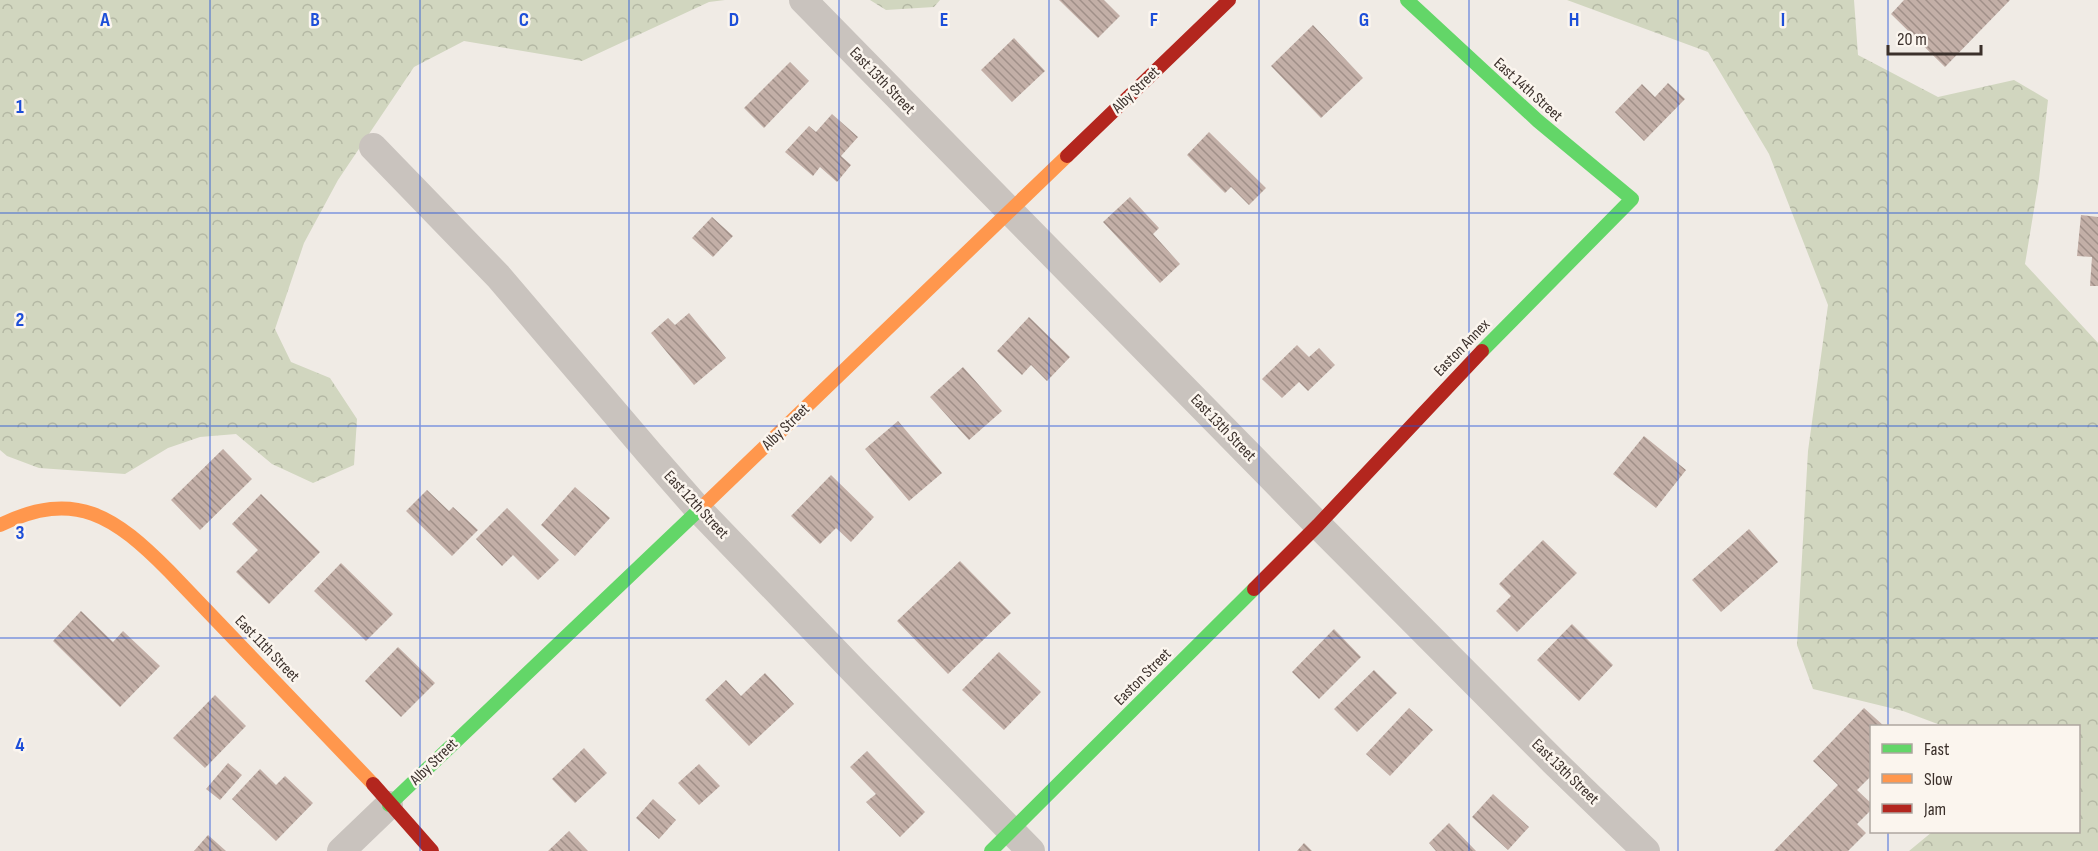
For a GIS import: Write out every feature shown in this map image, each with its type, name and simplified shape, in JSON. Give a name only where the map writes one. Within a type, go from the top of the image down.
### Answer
[{"type":"street","name":"East 13th Street","points":[[803,0],[1636,848]]},
{"type":"street","name":"Alby Street","points":[[341,851],[1229,0]]},
{"type":"street","name":"East 14th Street","points":[[1407,0],[1538,121],[1632,199]]},
{"type":"street","name":"East 12th Street","points":[[373,147],[498,276],[699,510],[1021,841]]},
{"type":"street","name":"Easton Annex","points":[[1318,525],[1447,387],[1632,199]]},
{"type":"street","name":"East 11th Street","points":[[0,525],[16,516],[54,508],[79,508],[102,516],[128,534],[167,570],[350,758],[389,805],[432,851]]},
{"type":"street","name":"Easton Street","points":[[991,851],[1021,841],[1318,525]]},
{"type":"green space","points":[[0,0],[725,0],[709,2],[582,61],[464,41],[414,67],[338,180],[304,243],[275,329],[291,362],[330,378],[357,419],[354,465],[313,483],[272,464],[236,434],[200,437],[168,448],[125,474],[39,468],[7,456],[0,450]]},
{"type":"green space","points":[[870,0],[940,0],[934,7],[886,10]]},
{"type":"green space","points":[[1567,0],[1854,0],[1858,55],[1938,97],[2014,80],[2048,100],[2039,179],[2025,264],[2098,343],[2098,851],[1909,851],[1931,833],[2080,833],[2080,725],[1940,725],[1903,711],[1813,689],[1797,645],[1808,451],[1828,305],[1769,154],[1708,52]]},
{"type":"building","points":[[1059,0],[1104,0],[1120,16],[1098,38]]},
{"type":"building","points":[[1904,0],[2010,0],[1945,67],[1891,14]]},
{"type":"building","points":[[1313,25],[1363,78],[1321,118],[1271,66]]},
{"type":"building","points":[[1014,38],[1045,71],[1012,102],[981,70]]},
{"type":"building","points":[[790,62],[809,81],[764,128],[744,108]]},
{"type":"building","points":[[1668,83],[1685,99],[1644,141],[1615,112],[1642,84],[1655,97]]},
{"type":"building","points":[[832,114],[858,137],[841,156],[851,165],[837,182],[820,167],[813,176],[785,152],[809,126],[816,132]]},
{"type":"building","points":[[1209,132],[1266,188],[1249,205],[1231,187],[1225,193],[1187,155]]},
{"type":"building","points":[[1130,197],[1159,228],[1153,234],[1180,264],[1160,283],[1103,222]]},
{"type":"building","points":[[2081,215],[2098,217],[2098,286],[2090,286],[2092,257],[2077,256]]},
{"type":"building","points":[[712,217],[733,236],[713,257],[692,238]]},
{"type":"building","points":[[689,313],[726,358],[694,385],[651,333],[668,318],[675,325]]},
{"type":"building","points":[[1029,317],[1070,357],[1047,381],[1031,365],[1022,375],[997,351]]},
{"type":"building","points":[[1297,345],[1309,357],[1319,348],[1335,365],[1308,391],[1299,382],[1282,398],[1262,379]]},
{"type":"building","points":[[963,367],[1002,411],[969,440],[930,397]]},
{"type":"building","points":[[898,421],[942,473],[909,501],[865,449]]},
{"type":"building","points":[[1644,436],[1686,470],[1656,508],[1613,474]]},
{"type":"building","points":[[223,449],[252,479],[200,530],[171,500]]},
{"type":"building","points":[[831,475],[874,517],[851,542],[836,528],[820,544],[791,516]]},
{"type":"building","points":[[575,487],[610,518],[575,556],[541,525]]},
{"type":"building","points":[[427,490],[449,511],[453,507],[478,530],[452,556],[406,511]]},
{"type":"building","points":[[261,494],[320,552],[269,604],[236,572],[258,550],[232,524]]},
{"type":"building","points":[[507,508],[559,560],[538,580],[513,555],[502,566],[476,539]]},
{"type":"building","points":[[1749,529],[1778,562],[1721,612],[1692,580]]},
{"type":"building","points":[[1543,540],[1577,573],[1517,632],[1496,611],[1511,596],[1499,584]]},
{"type":"building","points":[[960,561],[1011,613],[948,674],[897,621]]},
{"type":"building","points":[[341,563],[393,614],[366,641],[314,591]]},
{"type":"building","points":[[81,611],[113,642],[123,631],[160,666],[120,707],[53,641]]},
{"type":"building","points":[[1572,624],[1613,665],[1579,701],[1537,660]]},
{"type":"building","points":[[1334,629],[1361,657],[1319,699],[1292,672]]},
{"type":"building","points":[[398,647],[435,683],[401,717],[365,681]]},
{"type":"building","points":[[999,652],[1041,692],[1004,730],[962,690]]},
{"type":"building","points":[[1374,670],[1397,693],[1357,732],[1334,709]]},
{"type":"building","points":[[765,673],[794,704],[749,746],[705,700],[726,680],[741,696]]},
{"type":"building","points":[[215,695],[246,726],[205,768],[173,738]]},
{"type":"building","points":[[1409,708],[1433,730],[1390,776],[1366,754]]},
{"type":"building","points":[[1864,708],[1883,725],[1870,725],[1870,777],[1857,790],[1870,802],[1870,811],[1857,824],[1866,833],[1848,851],[1774,851],[1838,785],[1813,761]]},
{"type":"building","points":[[584,748],[607,773],[575,803],[552,779]]},
{"type":"building","points":[[867,751],[925,812],[900,837],[866,802],[876,794],[850,767]]},
{"type":"building","points":[[228,763],[242,775],[220,800],[206,789]]},
{"type":"building","points":[[699,764],[720,786],[699,805],[678,783]]},
{"type":"building","points":[[260,769],[276,785],[285,776],[313,803],[276,841],[232,799]]},
{"type":"building","points":[[1493,794],[1529,827],[1508,850],[1472,817]]},
{"type":"building","points":[[653,799],[676,820],[659,839],[636,818]]},
{"type":"building","points":[[1449,823],[1476,851],[1436,851],[1429,843]]},
{"type":"building","points":[[569,831],[588,851],[548,851]]},
{"type":"building","points":[[208,835],[226,851],[194,851]]},
{"type":"building","points":[[1304,843],[1312,851],[1297,851]]},
{"type":"traffic: fast","points":[[1407,0],[1538,121],[1632,199],[1482,351]]},
{"type":"traffic: fast","points":[[389,805],[702,507]]},
{"type":"traffic: fast","points":[[991,851],[1254,589]]},
{"type":"traffic: slow","points":[[702,507],[1067,156]]},
{"type":"traffic: slow","points":[[0,525],[27,514],[51,509],[73,509],[93,514],[112,523],[169,571],[373,784]]},
{"type":"traffic: jam","points":[[1067,156],[1229,0]]},
{"type":"traffic: jam","points":[[1254,589],[1318,525],[1482,351]]},
{"type":"traffic: jam","points":[[373,784],[432,851]]}]
